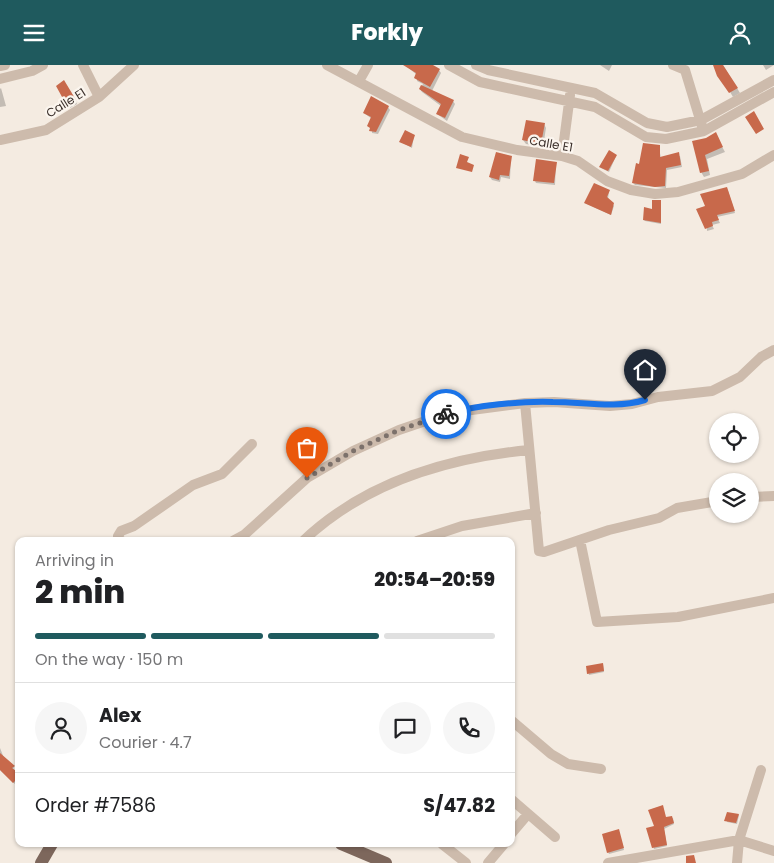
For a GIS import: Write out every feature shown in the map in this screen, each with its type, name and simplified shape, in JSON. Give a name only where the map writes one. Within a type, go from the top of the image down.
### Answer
[{"type":"main road","points":[[41,863],[50,847]]},
{"type":"main road","points":[[348,847],[386,863]]},
{"type":"street","points":[[0,66],[5,65]]},
{"type":"street","points":[[0,79],[32,71],[43,65]]},
{"type":"street","points":[[84,65],[99,97]]},
{"type":"street","name":"Calle E1","points":[[0,140],[46,130],[99,97],[134,65]]},
{"type":"street","name":"Calle E1","points":[[327,65],[462,137],[516,150],[562,156],[578,161],[607,181],[631,190],[655,194],[678,193],[733,177],[774,155]]},
{"type":"street","points":[[359,81],[368,65]]},
{"type":"street","points":[[449,65],[480,82],[595,107],[646,137],[666,139],[704,131],[774,92]]},
{"type":"street","points":[[476,65],[488,70],[596,93],[647,123],[668,127],[701,120],[774,79]]},
{"type":"street","points":[[673,65],[689,67],[704,131]]},
{"type":"street","points":[[562,156],[572,87]]},
{"type":"street","points":[[240,537],[307,478],[353,451],[399,430],[449,413],[525,403],[554,402],[610,406],[632,404],[658,397],[712,391],[740,377],[761,357],[774,350]]},
{"type":"street","points":[[525,403],[539,551],[544,552],[659,517],[677,508],[709,503]]},
{"type":"street","points":[[119,537],[121,531],[134,526],[193,485],[222,474],[252,444]]},
{"type":"street","points":[[307,537],[339,513],[411,475],[456,461],[530,450]]},
{"type":"street","points":[[759,496],[774,495]]},
{"type":"street","points":[[425,537],[462,526],[536,513]]},
{"type":"street","points":[[580,540],[597,622],[678,617],[774,598]]},
{"type":"street","points":[[515,723],[551,754],[568,764],[601,769]]},
{"type":"street","points":[[737,863],[739,840],[762,770]]},
{"type":"street","points":[[515,803],[555,837]]},
{"type":"street","points":[[515,829],[528,814]]},
{"type":"street","points":[[608,863],[739,840],[774,851]]},
{"type":"street","points":[[446,847],[466,863]]},
{"type":"street","points":[[488,863],[501,847]]},
{"type":"building","points":[[403,65],[433,65],[440,69],[430,87],[414,78],[416,73]]},
{"type":"building","points":[[713,65],[723,65],[738,88],[729,93],[717,76]]},
{"type":"building","points":[[64,80],[76,100],[67,106],[56,86]]},
{"type":"building","points":[[421,85],[454,100],[445,118],[436,114],[441,104],[419,89]]},
{"type":"building","points":[[371,96],[389,106],[376,132],[369,131],[370,128],[367,126],[371,117],[363,113]]},
{"type":"building","points":[[754,111],[764,129],[756,134],[745,117]]},
{"type":"building","points":[[526,120],[545,123],[541,144],[522,140]]},
{"type":"building","points":[[405,130],[415,135],[411,147],[399,142]]},
{"type":"building","points":[[716,132],[723,147],[705,155],[709,171],[700,173],[692,141],[706,138]]},
{"type":"building","points":[[643,143],[660,145],[660,157],[679,152],[681,165],[666,168],[665,186],[655,187],[632,183],[636,163],[639,164]]},
{"type":"building","points":[[609,150],[617,155],[608,171],[599,167]]},
{"type":"building","points":[[496,152],[512,156],[509,176],[500,175],[499,180],[489,177]]},
{"type":"building","points":[[460,154],[469,157],[467,162],[474,165],[472,172],[456,168]]},
{"type":"building","points":[[536,159],[557,162],[554,183],[533,181]]},
{"type":"building","points":[[594,183],[610,190],[607,197],[614,203],[611,215],[584,203]]},
{"type":"building","points":[[727,187],[735,211],[717,215],[719,220],[712,222],[713,226],[705,229],[696,209],[705,206],[700,194]]},
{"type":"building","points":[[652,200],[661,200],[661,223],[643,220],[644,207],[652,209]]},
{"type":"building","points":[[603,663],[604,671],[587,674],[586,666]]},
{"type":"building","points":[[0,753],[15,766],[12,768],[15,770],[15,781],[13,783],[0,770]]},
{"type":"building","points":[[663,805],[666,817],[672,816],[674,823],[664,827],[667,845],[652,848],[646,828],[654,826],[648,810]]},
{"type":"building","points":[[727,812],[739,814],[736,823],[724,821]]},
{"type":"building","points":[[619,829],[624,848],[607,853],[602,834]]},
{"type":"building","points":[[694,855],[696,863],[686,863],[686,856]]},
{"type":"way so far","points":[[307,478],[353,451],[399,430],[446,414]]},
{"type":"route","points":[[446,414],[525,403],[554,402],[610,406],[632,404],[645,400]]}]
